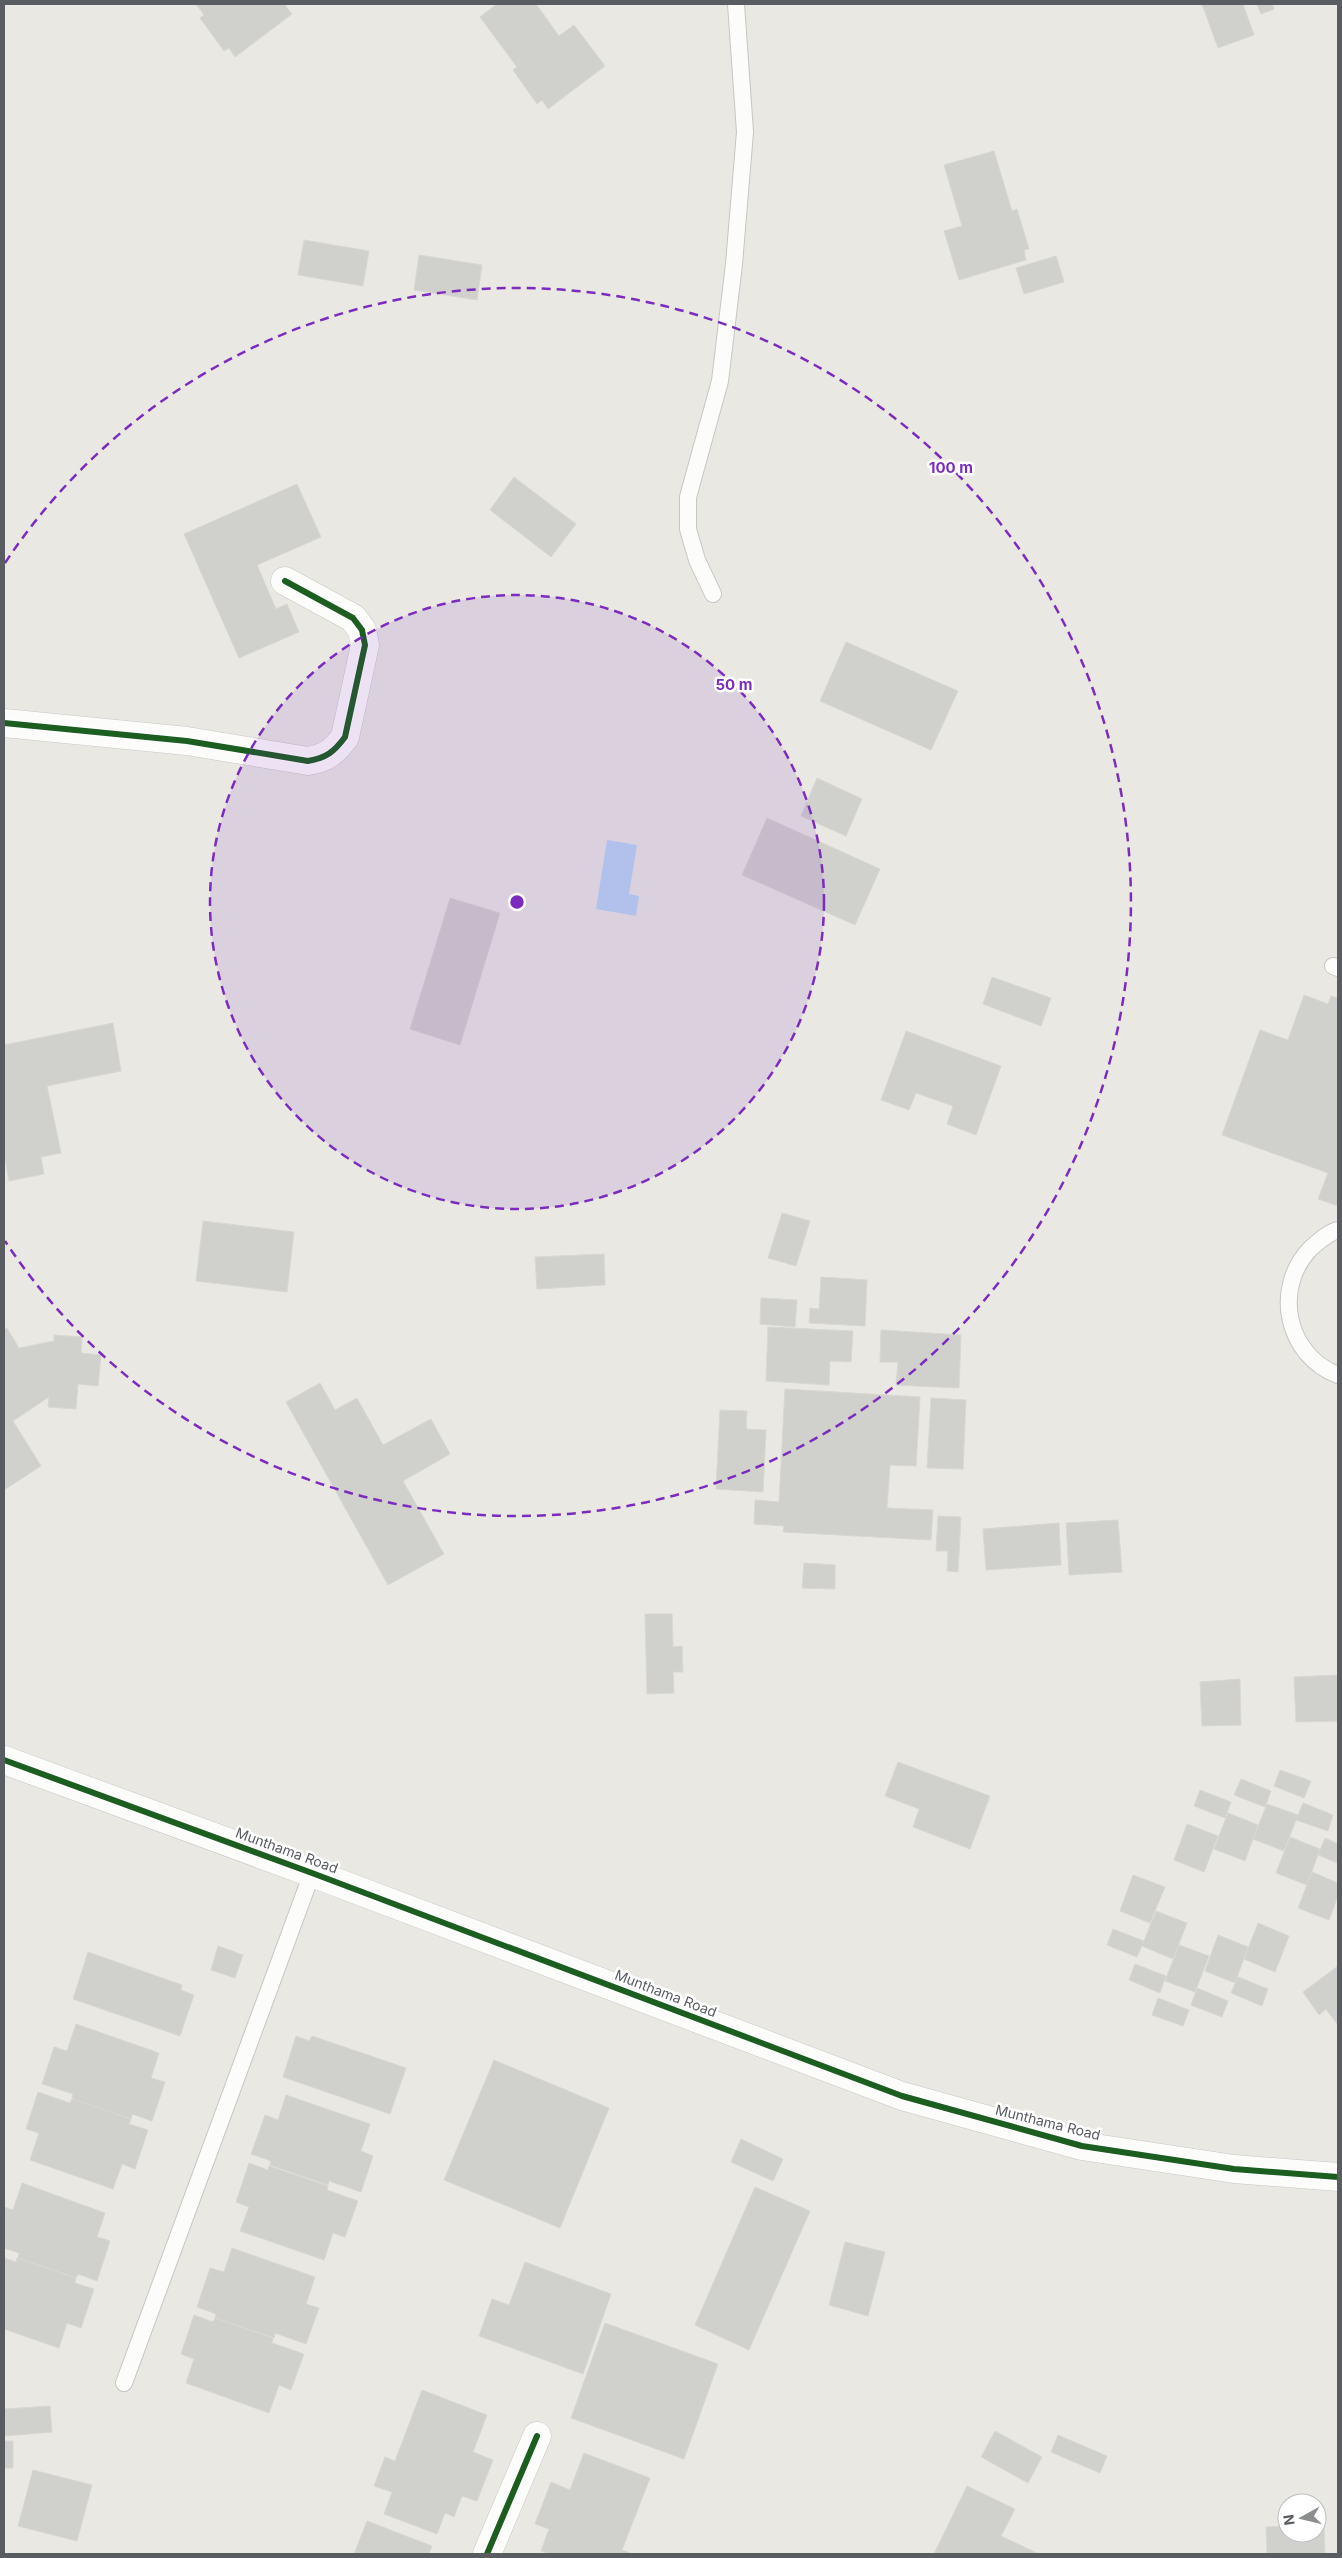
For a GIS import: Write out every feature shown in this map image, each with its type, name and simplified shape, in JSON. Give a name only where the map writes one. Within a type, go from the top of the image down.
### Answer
[{"type":"street","points":[[4,723],[187,741],[308,761],[324,758],[336,750],[344,737],[364,645],[362,630],[353,618],[285,581]]},
{"type":"street","name":"Munthama Road","points":[[4,1760],[312,1873],[902,2096],[1082,2146],[1234,2169],[1338,2177]]},
{"type":"street","points":[[487,2554],[537,2436]]},
{"type":"lane","points":[[713,594],[697,560],[688,529],[688,496],[720,381],[734,264],[745,132],[736,4]]},
{"type":"lane","points":[[1338,1230],[1317,1242],[1303,1257],[1293,1274],[1288,1294],[1288,1314],[1294,1334],[1305,1351],[1319,1365],[1338,1375]]},
{"type":"lane","points":[[124,2384],[312,1873]]},
{"type":"water","points":[[607,840],[637,845],[629,894],[639,896],[636,916],[596,909]]},
{"type":"building","points":[[196,4],[284,4],[292,14],[235,57],[229,48],[224,51],[200,18],[204,15]]},
{"type":"building","points":[[497,4],[536,4],[559,36],[574,25],[605,66],[548,109],[542,100],[537,104],[513,70],[517,67],[480,17]]},
{"type":"building","points":[[1202,4],[1243,4],[1254,35],[1218,48]]},
{"type":"building","points":[[1257,4],[1272,4],[1274,9],[1261,14]]},
{"type":"building","points":[[994,151],[1012,211],[1017,209],[1029,249],[1024,250],[1026,260],[959,280],[944,231],[962,226],[944,165]]},
{"type":"building","points":[[304,240],[369,251],[363,286],[298,275]]},
{"type":"building","points":[[419,255],[482,265],[477,300],[414,290]]},
{"type":"building","points":[[1056,256],[1064,282],[1024,294],[1016,268]]},
{"type":"building","points":[[514,477],[576,524],[551,557],[490,510]]},
{"type":"building","points":[[297,484],[321,537],[257,565],[276,609],[287,604],[299,632],[239,658],[184,534]]},
{"type":"building","points":[[846,642],[958,691],[931,750],[820,701]]},
{"type":"building","points":[[817,778],[862,799],[846,836],[801,816]]},
{"type":"building","points":[[767,818],[880,869],[855,925],[742,875]]},
{"type":"building","points":[[450,898],[500,913],[460,1045],[410,1029]]},
{"type":"building","points":[[992,977],[1051,998],[1041,1026],[983,1004]]},
{"type":"building","points":[[1304,995],[1328,1004],[1331,996],[1338,998],[1338,1206],[1318,1199],[1328,1173],[1222,1135],[1260,1030],[1288,1040]]},
{"type":"building","points":[[113,1023],[121,1071],[47,1086],[61,1153],[41,1157],[44,1174],[9,1181],[4,1153],[4,1045]]},
{"type":"building","points":[[906,1031],[1001,1066],[976,1135],[947,1124],[953,1106],[916,1093],[909,1110],[881,1100]]},
{"type":"building","points":[[782,1213],[810,1221],[796,1266],[768,1258]]},
{"type":"building","points":[[203,1221],[294,1232],[287,1292],[196,1281]]},
{"type":"building","points":[[604,1254],[605,1285],[537,1289],[535,1257]]},
{"type":"building","points":[[821,1277],[867,1280],[865,1326],[809,1323],[810,1308],[819,1309]]},
{"type":"building","points":[[761,1298],[797,1300],[795,1327],[760,1324]]},
{"type":"building","points":[[768,1327],[853,1331],[851,1362],[830,1361],[829,1385],[766,1381]]},
{"type":"building","points":[[7,1328],[19,1348],[54,1341],[54,1335],[82,1337],[81,1353],[101,1355],[98,1386],[78,1384],[76,1409],[48,1407],[49,1397],[13,1421],[41,1466],[4,1490],[4,1330]]},
{"type":"building","points":[[881,1330],[961,1335],[959,1388],[896,1385],[898,1362],[880,1362]]},
{"type":"building","points":[[320,1383],[335,1410],[357,1398],[383,1445],[431,1419],[450,1454],[403,1481],[444,1554],[388,1585],[286,1402]]},
{"type":"building","points":[[785,1389],[920,1397],[916,1466],[890,1465],[887,1508],[933,1510],[931,1540],[783,1532],[784,1526],[754,1524],[755,1500],[779,1502]]},
{"type":"building","points":[[931,1398],[966,1400],[963,1469],[927,1468]]},
{"type":"building","points":[[720,1410],[747,1411],[746,1429],[766,1430],[763,1492],[716,1489]]},
{"type":"building","points":[[938,1516],[961,1517],[958,1572],[947,1571],[948,1551],[936,1551]]},
{"type":"building","points":[[1118,1520],[1122,1572],[1069,1575],[1066,1523]]},
{"type":"building","points":[[1059,1523],[1061,1565],[986,1570],[983,1529]]},
{"type":"building","points":[[804,1563],[835,1565],[835,1589],[802,1588]]},
{"type":"building","points":[[645,1614],[672,1614],[673,1647],[682,1646],[683,1672],[673,1672],[674,1693],[647,1694]]},
{"type":"building","points":[[1338,1675],[1338,1721],[1296,1722],[1294,1677]]},
{"type":"building","points":[[1240,1679],[1241,1725],[1202,1726],[1200,1682]]},
{"type":"building","points":[[898,1762],[990,1796],[970,1849],[913,1827],[919,1809],[885,1796]]},
{"type":"building","points":[[1280,1770],[1311,1781],[1304,1798],[1274,1786]]},
{"type":"building","points":[[1241,1779],[1271,1791],[1265,1807],[1234,1795]]},
{"type":"building","points":[[1200,1790],[1231,1802],[1225,1818],[1194,1806]]},
{"type":"building","points":[[1303,1803],[1333,1815],[1328,1831],[1296,1820]]},
{"type":"building","points":[[1267,1804],[1298,1815],[1284,1851],[1253,1839]]},
{"type":"building","points":[[1228,1813],[1258,1825],[1245,1861],[1214,1849]]},
{"type":"building","points":[[1187,1824],[1218,1836],[1204,1872],[1174,1860]]},
{"type":"building","points":[[1290,1837],[1320,1849],[1307,1885],[1276,1873]]},
{"type":"building","points":[[1325,1838],[1338,1844],[1338,1863],[1318,1855]]},
{"type":"building","points":[[1312,1872],[1338,1883],[1338,1896],[1329,1920],[1298,1908]]},
{"type":"building","points":[[1133,1875],[1165,1887],[1150,1923],[1120,1911]]},
{"type":"building","points":[[1156,1911],[1187,1923],[1173,1959],[1142,1946]]},
{"type":"building","points":[[1258,1923],[1289,1936],[1275,1972],[1244,1959]]},
{"type":"building","points":[[1113,1929],[1144,1941],[1137,1957],[1107,1945]]},
{"type":"building","points":[[1218,1935],[1248,1947],[1235,1983],[1205,1971]]},
{"type":"building","points":[[1179,1945],[1209,1956],[1195,1992],[1165,1981]]},
{"type":"building","points":[[218,1946],[243,1955],[235,1978],[211,1970]]},
{"type":"building","points":[[88,1952],[182,1985],[181,1990],[194,1995],[180,2036],[73,1999]]},
{"type":"building","points":[[1135,1964],[1166,1976],[1160,1993],[1129,1980]]},
{"type":"building","points":[[1338,1966],[1338,2025],[1326,2009],[1319,2015],[1303,1992]]},
{"type":"building","points":[[1238,1977],[1268,1989],[1262,2006],[1231,1993]]},
{"type":"building","points":[[1197,1988],[1228,2001],[1222,2017],[1191,2005]]},
{"type":"building","points":[[1158,1998],[1189,2010],[1183,2026],[1152,2015]]},
{"type":"building","points":[[76,2024],[159,2053],[151,2078],[165,2082],[152,2121],[132,2114],[131,2119],[72,2099],[73,2094],[42,2084],[54,2047],[67,2051]]},
{"type":"building","points":[[296,2036],[309,2041],[312,2036],[406,2068],[390,2114],[283,2077]]},
{"type":"building","points":[[494,2060],[609,2108],[560,2228],[444,2180]]},
{"type":"building","points":[[38,2092],[70,2103],[72,2099],[131,2119],[129,2124],[148,2130],[135,2169],[122,2164],[113,2189],[30,2160],[39,2133],[26,2129]]},
{"type":"building","points":[[286,2095],[370,2124],[361,2151],[373,2156],[361,2192],[329,2181],[328,2185],[270,2165],[271,2161],[251,2154],[265,2115],[278,2120]]},
{"type":"building","points":[[741,2139],[783,2159],[773,2181],[731,2162]]},
{"type":"building","points":[[249,2163],[268,2170],[269,2166],[328,2186],[327,2190],[358,2201],[345,2237],[333,2233],[324,2260],[240,2231],[249,2207],[236,2202]]},
{"type":"building","points":[[22,2183],[105,2213],[97,2237],[110,2241],[97,2281],[78,2274],[76,2278],[18,2258],[19,2253],[4,2248],[4,2207],[13,2210]]},
{"type":"building","points":[[755,2187],[810,2211],[749,2350],[695,2325]]},
{"type":"building","points":[[845,2242],[885,2252],[868,2316],[829,2305]]},
{"type":"building","points":[[232,2248],[315,2277],[306,2304],[319,2308],[306,2344],[275,2333],[274,2338],[215,2318],[216,2314],[197,2307],[210,2268],[224,2272]]},
{"type":"building","points":[[4,2258],[16,2262],[17,2258],[76,2278],[75,2283],[94,2289],[81,2328],[67,2323],[59,2348],[4,2329]]},
{"type":"building","points":[[525,2262],[611,2294],[583,2374],[479,2336],[492,2299],[509,2305]]},
{"type":"building","points":[[194,2315],[213,2322],[215,2318],[273,2338],[272,2343],[304,2354],[291,2390],[279,2385],[269,2413],[186,2383],[194,2359],[181,2354]]},
{"type":"building","points":[[605,2323],[718,2364],[684,2459],[571,2418]]},
{"type":"building","points":[[422,2390],[487,2415],[473,2452],[493,2460],[477,2501],[462,2496],[454,2517],[445,2513],[437,2534],[384,2514],[392,2492],[374,2486],[385,2457],[395,2461]]},
{"type":"building","points":[[50,2406],[52,2432],[4,2436],[4,2409]]},
{"type":"building","points":[[995,2431],[1042,2457],[1028,2483],[981,2457]]},
{"type":"building","points":[[1058,2435],[1107,2456],[1100,2473],[1051,2452]]},
{"type":"building","points":[[4,2441],[13,2441],[13,2468],[4,2468]]},
{"type":"building","points":[[584,2453],[650,2478],[622,2550],[633,2554],[551,2554],[541,2551],[549,2529],[535,2524],[551,2482],[570,2490]]},
{"type":"building","points":[[33,2470],[92,2485],[77,2541],[18,2526]]},
{"type":"building","points":[[967,2486],[1015,2509],[1001,2536],[1039,2554],[934,2554]]},
{"type":"building","points":[[367,2521],[432,2546],[429,2554],[354,2554]]},
{"type":"building","points":[[1277,2526],[1277,2543],[1325,2543],[1325,2554],[1267,2554],[1266,2527]]},
{"type":"cycle path","points":[[4,723],[187,741],[308,761],[325,756],[337,747],[345,737],[365,645],[362,630],[353,618],[285,581]]},
{"type":"cycle path","points":[[4,1760],[312,1873],[902,2096],[1082,2146],[1234,2169],[1338,2177]]},
{"type":"cycle path","points":[[487,2554],[537,2436]]}]
